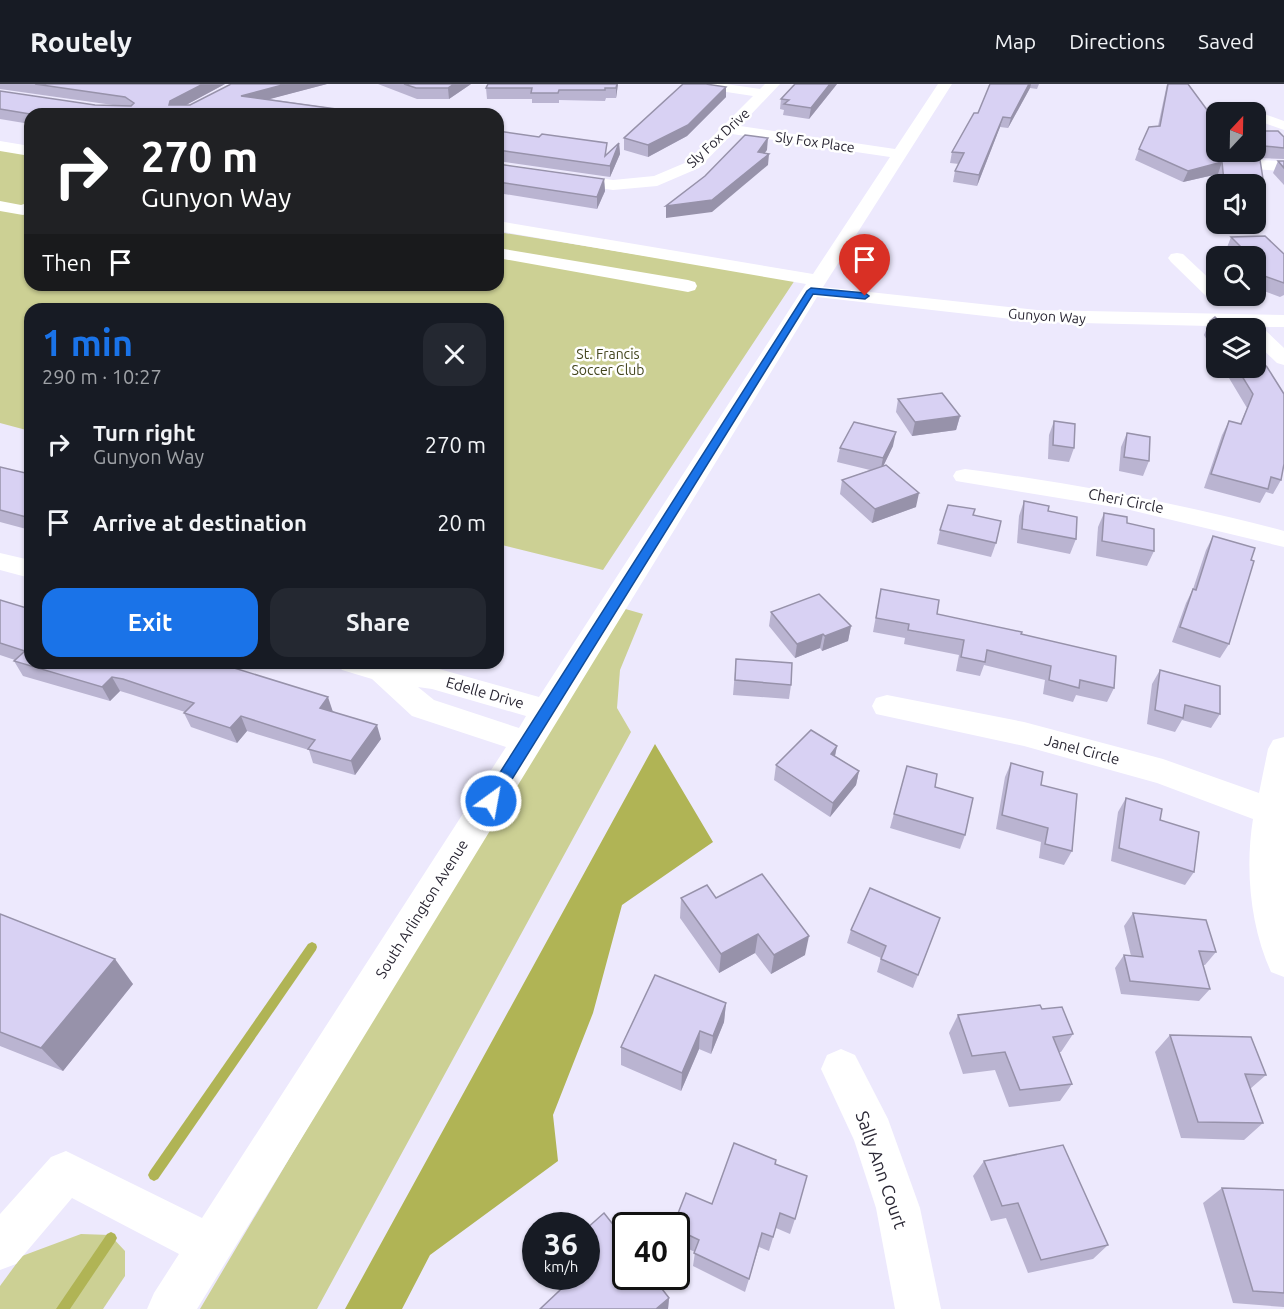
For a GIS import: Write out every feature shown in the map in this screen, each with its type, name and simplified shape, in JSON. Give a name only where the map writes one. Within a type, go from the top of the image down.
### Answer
[{"type":"street","points":[[700,84],[768,89]]},
{"type":"street","name":"South Arlington Avenue","points":[[170,1309],[818,281],[945,84]]},
{"type":"street","name":"Sly Fox Drive","points":[[504,169],[613,185],[657,181],[693,165],[768,89]]},
{"type":"street","points":[[1266,120],[1284,126]]},
{"type":"street","name":"Sly Fox Place","points":[[733,126],[902,150]]},
{"type":"street","points":[[0,146],[24,150]]},
{"type":"street","points":[[1222,164],[1284,166]]},
{"type":"street","points":[[0,206],[24,210]]},
{"type":"street","name":"Gunyon Way","points":[[504,227],[758,268],[936,303],[1037,316],[1206,325]]},
{"type":"street","points":[[504,254],[688,286]]},
{"type":"street","points":[[1177,258],[1206,285]]},
{"type":"street","points":[[1229,306],[1241,318]]},
{"type":"street","name":"Gunyon Way","points":[[1266,324],[1284,321]]},
{"type":"street","points":[[1266,342],[1284,359]]},
{"type":"street","name":"Cheri Circle","points":[[965,476],[1067,490],[1130,502],[1205,518],[1284,539]]},
{"type":"street","points":[[0,561],[24,568]]},
{"type":"street","name":"Edelle Drive","points":[[372,669],[432,678],[547,711]]},
{"type":"street","points":[[382,672],[423,708],[527,742]]},
{"type":"street","name":"Janel Circle","points":[[887,706],[1024,734],[1163,772],[1272,812]]},
{"type":"street","points":[[1284,749],[1268,842],[1268,878],[1277,936],[1284,960]]},
{"type":"street","name":"Sally Ann Court","points":[[841,1069],[873,1134],[898,1208],[918,1309]]},
{"type":"street","points":[[0,1248],[66,1172],[210,1246]]},
{"type":"green space","name":"St. Francis Soccer Club","points":[[0,150],[24,154],[24,291],[504,291],[504,233],[795,280],[603,570],[504,545],[504,303],[24,303],[24,429],[0,423]]},
{"type":"green space","points":[[622,608],[643,614],[620,670],[617,708],[631,732],[317,1309],[200,1309],[515,778]]},
{"type":"green space","points":[[81,1234],[110,1235],[125,1251],[125,1276],[103,1309],[0,1309],[0,1286],[22,1256]]},
{"type":"shaded area","points":[[655,744],[713,842],[622,905],[593,1013],[553,1115],[558,1161],[430,1255],[402,1309],[345,1309]]},
{"type":"building","points":[[35,84],[203,84],[170,101],[169,105],[190,105],[231,84],[286,84],[241,96],[329,108],[24,108],[24,113],[0,109],[0,91],[95,105],[131,106],[134,103],[125,97]]},
{"type":"building","points":[[404,84],[454,84],[448,88],[416,88]]},
{"type":"building","points":[[488,84],[617,84],[616,88],[605,88],[605,90],[559,90],[558,93],[531,93],[532,88],[486,88]]},
{"type":"building","points":[[683,84],[726,87],[688,125],[648,145],[624,138]]},
{"type":"building","points":[[795,84],[830,84],[811,108],[784,104],[789,100],[781,99]]},
{"type":"building","points":[[990,84],[1029,84],[1011,118],[1003,117],[979,175],[955,171],[964,153],[952,152],[974,113],[978,113]]},
{"type":"building","points":[[1168,84],[1188,84],[1206,108],[1206,162],[1222,162],[1188,171],[1139,149],[1149,127],[1160,126]]},
{"type":"building","points":[[1266,131],[1278,131],[1284,137],[1284,148],[1266,146]]},
{"type":"building","points":[[504,132],[539,137],[542,134],[607,143],[605,156],[619,143],[610,166],[504,151]]},
{"type":"building","points":[[745,135],[768,138],[758,152],[769,154],[712,200],[666,206],[705,176]]},
{"type":"building","points":[[1222,162],[1260,162],[1262,174],[1223,174]]},
{"type":"building","points":[[504,165],[604,179],[597,197],[504,183]]},
{"type":"building","points":[[1265,236],[1284,254],[1284,283],[1266,277],[1266,246],[1240,246],[1231,237]]},
{"type":"building","points":[[1266,366],[1284,394],[1284,464],[1281,480],[1271,477],[1268,489],[1211,474],[1229,421],[1241,424],[1253,394],[1243,378],[1266,378]]},
{"type":"building","points":[[942,393],[960,416],[915,422],[898,399]]},
{"type":"building","points":[[1054,421],[1075,424],[1074,448],[1053,445]]},
{"type":"building","points":[[854,422],[896,432],[883,458],[840,448]]},
{"type":"building","points":[[1127,433],[1150,437],[1149,461],[1124,457]]},
{"type":"building","points":[[886,465],[919,493],[875,509],[842,480]]},
{"type":"building","points":[[0,467],[24,473],[24,516],[0,510]]},
{"type":"building","points":[[1024,501],[1049,506],[1048,511],[1077,517],[1076,539],[1022,529]]},
{"type":"building","points":[[948,505],[975,509],[973,515],[1001,521],[996,543],[940,530]]},
{"type":"building","points":[[1104,513],[1127,517],[1127,523],[1154,529],[1154,551],[1102,541]]},
{"type":"building","points":[[1213,536],[1255,548],[1251,560],[1254,561],[1229,644],[1180,627],[1193,589],[1196,590]]},
{"type":"building","points":[[881,589],[939,600],[937,614],[1022,632],[1021,634],[1116,656],[1114,688],[1080,680],[1079,688],[1049,680],[1051,666],[987,650],[985,662],[961,657],[964,640],[908,630],[909,624],[876,618]]},
{"type":"building","points":[[819,594],[851,626],[797,644],[771,612]]},
{"type":"building","points":[[0,600],[24,607],[24,651],[0,643]]},
{"type":"building","points":[[24,652],[24,664],[14,661]]},
{"type":"building","points":[[736,659],[792,663],[791,685],[735,680]]},
{"type":"building","points":[[41,669],[237,669],[328,697],[320,708],[377,725],[351,761],[308,749],[315,740],[241,716],[230,728],[184,713],[194,703],[123,679],[112,677],[102,687]]},
{"type":"building","points":[[1160,670],[1220,686],[1220,714],[1185,705],[1183,718],[1155,710]]},
{"type":"building","points":[[811,730],[837,746],[831,754],[859,771],[833,803],[776,765]]},
{"type":"building","points":[[1011,763],[1043,772],[1041,785],[1077,794],[1072,851],[1045,844],[1048,828],[1002,815]]},
{"type":"building","points":[[907,766],[937,774],[935,787],[973,798],[965,835],[894,814]]},
{"type":"building","points":[[1126,798],[1162,809],[1160,820],[1199,832],[1194,872],[1119,848]]},
{"type":"building","points":[[762,874],[809,936],[774,955],[758,934],[721,954],[681,898],[707,885],[716,898]]},
{"type":"building","points":[[870,888],[940,918],[918,975],[881,959],[886,946],[851,930]]},
{"type":"building","points":[[1133,913],[1206,920],[1216,952],[1199,951],[1210,989],[1130,981],[1124,955],[1143,957]]},
{"type":"building","points":[[0,914],[115,959],[41,1048],[0,1032]]},
{"type":"building","points":[[655,975],[726,1003],[713,1036],[700,1031],[682,1073],[621,1047]]},
{"type":"building","points":[[1040,1005],[1042,1009],[1062,1007],[1073,1034],[1053,1037],[1072,1084],[1020,1090],[1005,1052],[972,1056],[958,1015]]},
{"type":"building","points":[[1170,1035],[1251,1037],[1266,1075],[1245,1074],[1263,1123],[1198,1122]]},
{"type":"building","points":[[734,1143],[776,1160],[775,1164],[807,1176],[795,1219],[780,1213],[773,1237],[762,1233],[749,1279],[694,1253],[699,1240],[690,1236],[690,1212],[679,1212],[686,1193],[712,1204]]},
{"type":"building","points":[[1063,1145],[1108,1245],[1041,1260],[1018,1203],[1002,1206],[984,1161]]},
{"type":"building","points":[[1222,1188],[1284,1190],[1284,1293],[1253,1291]]},
{"type":"building","points":[[604,1213],[612,1223],[612,1290],[663,1290],[669,1298],[656,1309],[540,1309],[560,1290],[600,1290],[600,1217]]},
{"type":"waterway","points":[[154,1175],[312,947]]},
{"type":"waterway","points":[[62,1309],[111,1238]]},
{"type":"route","points":[[491,801],[811,291],[865,296]]}]
